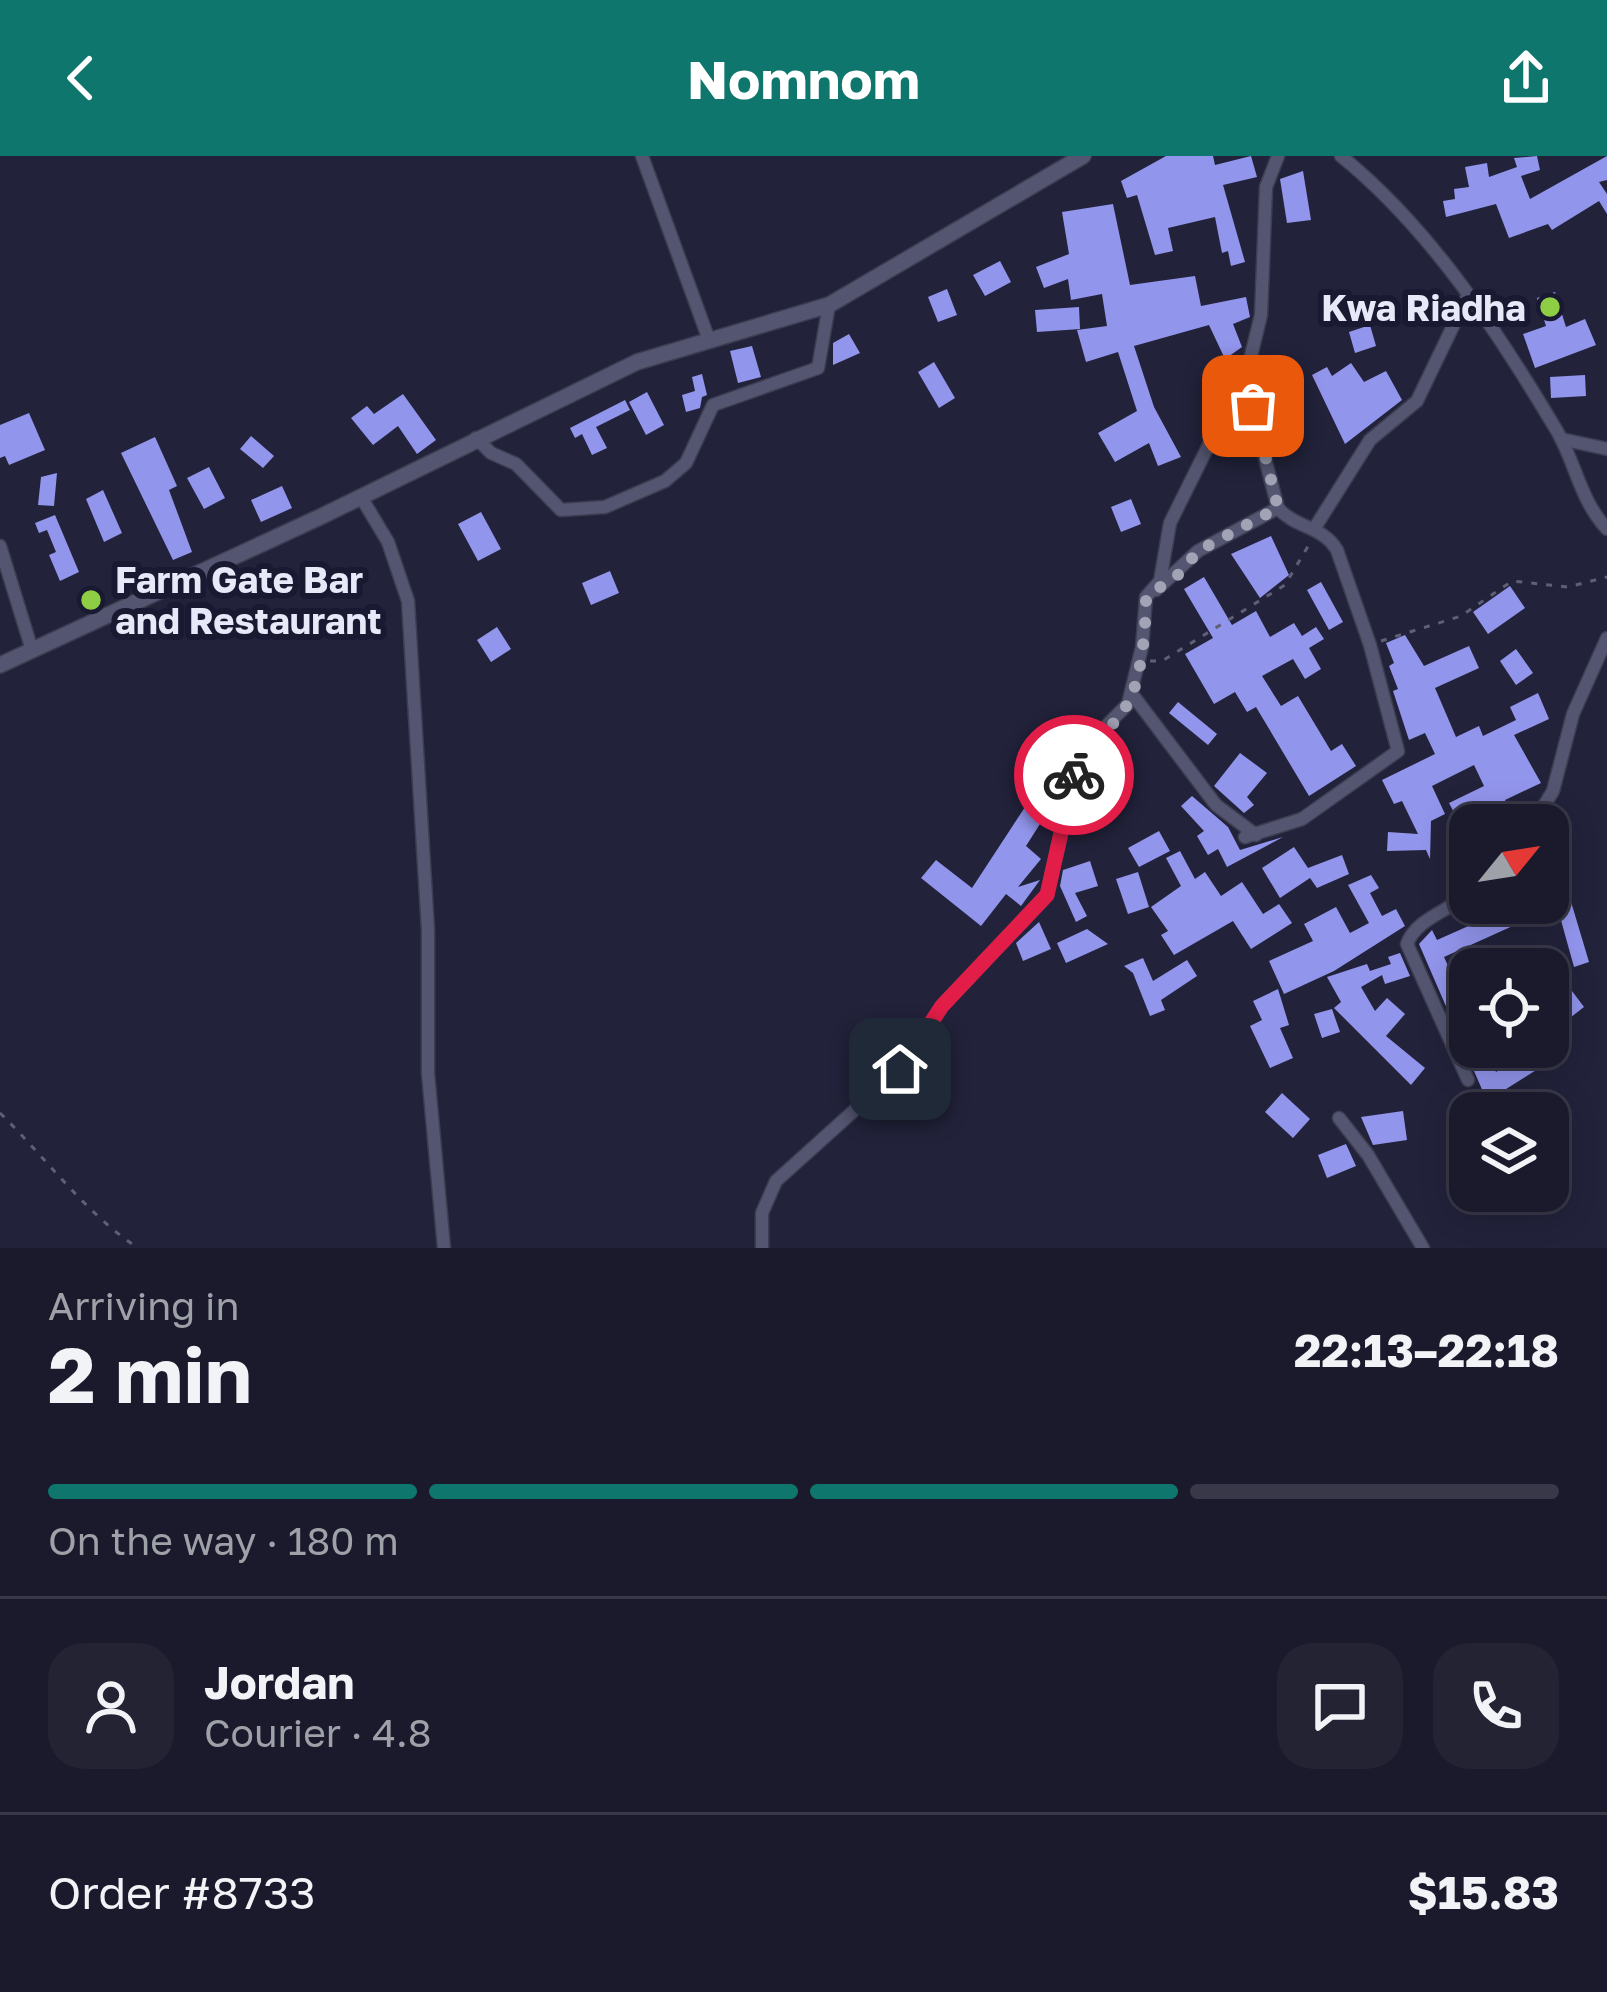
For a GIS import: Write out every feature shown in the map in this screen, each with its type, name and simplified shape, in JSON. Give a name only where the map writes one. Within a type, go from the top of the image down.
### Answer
[{"type":"street","points":[[642,156],[709,340]]},
{"type":"street","points":[[762,1248],[762,1214],[776,1181],[908,1061],[942,1006],[1047,895],[1075,772],[1135,697],[1146,597],[1160,581],[1161,553],[1179,499],[1244,377],[1261,315],[1266,187],[1279,156]]},
{"type":"street","points":[[1341,156],[1399,205],[1467,297],[1561,439],[1586,504],[1607,529]]},
{"type":"street","points":[[0,665],[637,362],[829,305],[1076,158]]},
{"type":"street","points":[[1314,529],[1370,440],[1417,401],[1467,297]]},
{"type":"street","points":[[476,438],[491,453],[516,464],[561,510],[622,501],[678,472],[713,405],[818,368],[829,305]]},
{"type":"street","points":[[1135,697],[1216,806],[1250,836],[1302,819],[1397,754],[1370,645],[1336,550],[1314,529],[1287,519],[1278,508],[1244,377]]},
{"type":"street","points":[[1561,439],[1607,449]]},
{"type":"street","points":[[361,497],[388,542],[408,601],[428,930],[428,1073],[444,1248]]},
{"type":"street","points":[[1146,597],[1179,574],[1198,551],[1278,508]]},
{"type":"street","points":[[0,546],[32,650]]},
{"type":"street","points":[[1544,804],[1573,714],[1607,638]]},
{"type":"street","points":[[1449,911],[1417,926],[1407,944],[1468,1080]]},
{"type":"street","points":[[1340,1118],[1368,1154],[1423,1248]]},
{"type":"path","points":[[1137,666],[1162,662],[1285,585],[1298,571],[1314,529]]},
{"type":"path","points":[[1370,645],[1460,616],[1512,580],[1568,587],[1607,577]]},
{"type":"path","points":[[0,1113],[68,1180],[82,1205],[119,1239],[138,1248]]},
{"type":"building","points":[[1166,156],[1213,156],[1215,165],[1251,156],[1257,177],[1223,185],[1245,262],[1231,266],[1228,251],[1222,253],[1215,217],[1168,228],[1173,251],[1155,255],[1137,195],[1127,198],[1121,181]]},
{"type":"building","points":[[1537,156],[1540,170],[1521,176],[1530,199],[1607,156],[1607,180],[1599,182],[1607,194],[1607,214],[1599,201],[1552,230],[1548,224],[1509,238],[1496,204],[1446,217],[1443,201],[1455,199],[1454,189],[1469,187],[1465,167],[1487,163],[1489,177],[1517,167],[1514,158]]},
{"type":"building","points":[[1303,171],[1311,220],[1287,223],[1280,179]]},
{"type":"building","points":[[1113,204],[1130,285],[1195,276],[1201,306],[1246,297],[1250,317],[1233,324],[1242,347],[1225,359],[1209,325],[1134,346],[1154,407],[1181,457],[1158,466],[1149,443],[1115,462],[1098,433],[1137,411],[1118,352],[1086,362],[1077,330],[1107,326],[1102,294],[1071,300],[1068,279],[1044,288],[1036,267],[1069,254],[1062,212]]},
{"type":"building","points":[[1000,261],[1011,282],[985,296],[973,275]]},
{"type":"building","points":[[947,289],[957,315],[938,322],[928,297]]},
{"type":"building","points":[[1555,292],[1566,327],[1585,319],[1596,345],[1535,368],[1523,334],[1546,326],[1537,298]]},
{"type":"building","points":[[1079,307],[1080,329],[1037,332],[1035,310]]},
{"type":"building","points":[[1370,325],[1376,346],[1355,353],[1349,332]]},
{"type":"building","points":[[849,334],[860,353],[833,365],[833,343]]},
{"type":"building","points":[[752,346],[761,377],[738,383],[730,351]]},
{"type":"building","points":[[934,362],[955,398],[939,408],[918,372]]},
{"type":"building","points":[[1351,363],[1364,382],[1386,371],[1402,400],[1345,444],[1312,375],[1327,367],[1332,376]]},
{"type":"building","points":[[702,374],[707,395],[700,408],[686,412],[682,395],[695,391],[692,377]]},
{"type":"building","points":[[1585,375],[1586,396],[1551,398],[1550,377]]},
{"type":"building","points":[[647,392],[664,425],[646,435],[629,402]]},
{"type":"building","points":[[403,394],[436,440],[417,454],[398,426],[373,445],[351,418],[367,406],[374,414]]},
{"type":"building","points":[[625,400],[630,410],[596,427],[607,448],[592,455],[582,434],[575,438],[570,428]]},
{"type":"building","points":[[29,413],[45,450],[9,465],[5,456],[0,458],[0,425]]},
{"type":"building","points":[[251,436],[274,456],[263,468],[240,449]]},
{"type":"building","points":[[155,437],[177,486],[169,490],[192,552],[173,560],[121,453]]},
{"type":"building","points":[[209,467],[225,498],[204,509],[187,478]]},
{"type":"building","points":[[57,473],[54,506],[38,505],[41,477]]},
{"type":"building","points":[[282,486],[292,508],[261,522],[251,500]]},
{"type":"building","points":[[103,490],[122,533],[104,542],[86,499]]},
{"type":"building","points":[[1131,499],[1141,524],[1121,532],[1111,507]]},
{"type":"building","points":[[481,512],[501,549],[478,561],[458,524]]},
{"type":"building","points":[[55,515],[79,572],[60,581],[49,555],[56,552],[47,530],[39,533],[35,523]]},
{"type":"building","points":[[1271,536],[1289,575],[1260,598],[1231,554]]},
{"type":"building","points":[[610,571],[619,593],[591,605],[582,583]]},
{"type":"building","points":[[1204,577],[1232,625],[1256,611],[1270,637],[1294,623],[1302,636],[1316,627],[1324,639],[1309,648],[1321,669],[1305,679],[1293,659],[1262,676],[1281,706],[1298,696],[1331,751],[1342,744],[1356,766],[1309,796],[1256,707],[1247,712],[1235,692],[1214,704],[1185,654],[1213,638],[1184,589]]},
{"type":"building","points":[[1321,582],[1343,622],[1329,630],[1307,590]]},
{"type":"building","points":[[1510,586],[1525,608],[1488,634],[1473,612]]},
{"type":"building","points":[[497,627],[511,649],[491,662],[477,640]]},
{"type":"building","points":[[1405,635],[1424,666],[1469,646],[1479,668],[1435,688],[1456,737],[1479,726],[1483,736],[1516,720],[1510,707],[1538,693],[1549,719],[1514,735],[1541,783],[1505,800],[1507,804],[1450,804],[1484,786],[1474,765],[1432,786],[1445,814],[1431,821],[1430,859],[1426,850],[1387,851],[1388,832],[1418,834],[1402,801],[1394,804],[1382,780],[1435,754],[1425,733],[1409,740],[1393,691],[1398,689],[1386,643]]},
{"type":"building","points":[[1516,649],[1533,673],[1516,685],[1500,661]]},
{"type":"building","points":[[1178,702],[1217,734],[1208,745],[1169,713]]},
{"type":"building","points":[[1240,753],[1267,773],[1247,797],[1254,805],[1244,813],[1214,786]]},
{"type":"building","points":[[1042,781],[1059,794],[1026,846],[1041,859],[1018,887],[1040,880],[1021,906],[1006,894],[981,926],[921,878],[936,860],[972,888]]},
{"type":"building","points":[[1192,796],[1228,827],[1240,850],[1283,837],[1227,867],[1218,849],[1208,855],[1197,836],[1204,831],[1181,806]]},
{"type":"building","points":[[1159,831],[1170,851],[1139,867],[1128,848]]},
{"type":"building","points":[[1294,847],[1308,868],[1342,855],[1349,874],[1317,888],[1310,878],[1280,898],[1262,868]]},
{"type":"building","points":[[1180,851],[1195,879],[1205,872],[1221,896],[1242,882],[1263,914],[1279,904],[1292,923],[1251,949],[1233,921],[1174,955],[1161,935],[1168,931],[1151,907],[1181,886],[1166,858]]},
{"type":"building","points":[[1090,861],[1098,886],[1075,893],[1087,916],[1076,922],[1060,886],[1063,870]]},
{"type":"building","points":[[1138,872],[1149,907],[1128,914],[1116,879]]},
{"type":"building","points":[[1371,875],[1379,888],[1370,893],[1382,916],[1396,909],[1405,926],[1334,971],[1284,994],[1269,961],[1313,941],[1304,924],[1336,907],[1350,933],[1369,923],[1348,885]]},
{"type":"building","points":[[1569,895],[1589,962],[1574,967],[1562,924],[1569,924]]},
{"type":"building","points":[[1039,922],[1051,949],[1023,961],[1016,943]]},
{"type":"building","points":[[1473,924],[1517,924],[1464,948],[1449,948],[1444,957],[1449,968],[1449,1013],[1419,944],[1432,930],[1437,940]]},
{"type":"building","points":[[1087,929],[1108,944],[1066,963],[1057,943]]},
{"type":"building","points":[[1400,953],[1410,976],[1385,984],[1382,975],[1361,987],[1375,1011],[1387,998],[1405,1014],[1386,1036],[1425,1068],[1411,1085],[1334,1008],[1341,1002],[1327,977],[1367,964],[1370,971],[1391,964],[1388,957]]},
{"type":"building","points":[[1143,958],[1153,981],[1187,960],[1197,976],[1161,1000],[1165,1010],[1150,1016],[1133,973],[1124,966]]},
{"type":"building","points":[[1569,987],[1584,1007],[1569,1019]]},
{"type":"building","points":[[1278,989],[1289,1025],[1280,1028],[1293,1058],[1270,1068],[1250,1026],[1262,1020],[1253,1001]]},
{"type":"building","points":[[1332,1009],[1340,1032],[1322,1038],[1314,1014]]},
{"type":"building","points":[[1473,1068],[1494,1068],[1496,1072],[1540,1068],[1501,1092],[1483,1092]]},
{"type":"building","points":[[1282,1093],[1310,1119],[1293,1138],[1265,1112]]},
{"type":"building","points":[[1403,1111],[1407,1140],[1373,1145],[1361,1117]]},
{"type":"building","points":[[1346,1144],[1356,1166],[1327,1178],[1318,1155]]},
{"type":"way so far","points":[[1074,775],[1100,732],[1128,704],[1138,671],[1146,597],[1179,574],[1198,551],[1278,508],[1253,406]]},
{"type":"place","name":"Kwa Riadha","points":[[1550,307]]},
{"type":"place","name":"Farm Gate Bar and Restaurant","points":[[91,600]]},
{"type":"route","points":[[900,1069],[914,1055],[942,1006],[1047,895],[1074,775]]}]
